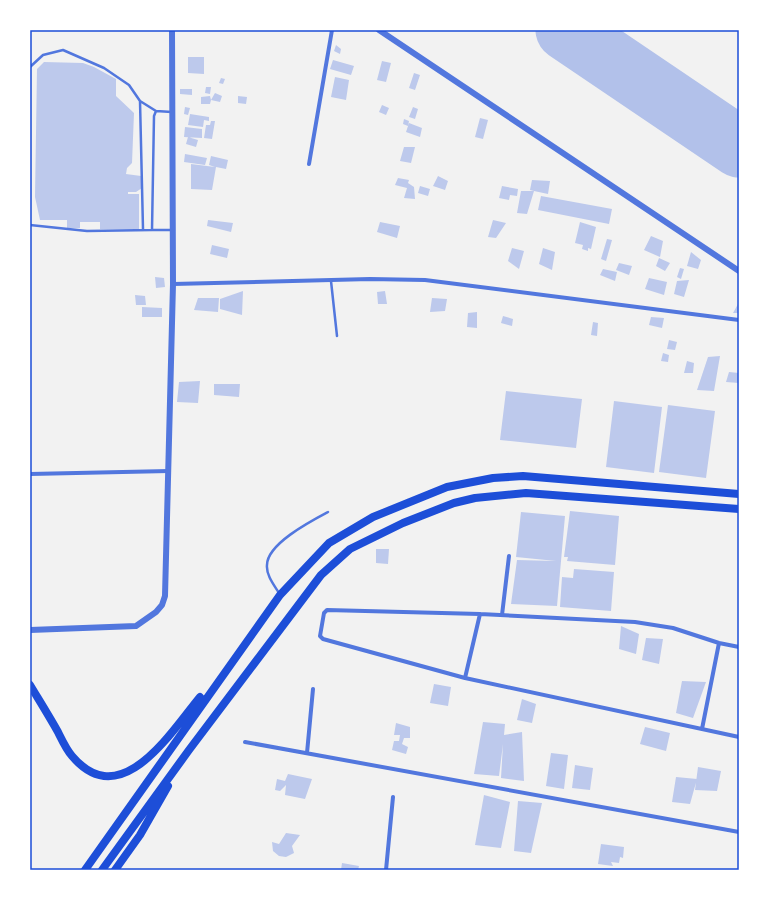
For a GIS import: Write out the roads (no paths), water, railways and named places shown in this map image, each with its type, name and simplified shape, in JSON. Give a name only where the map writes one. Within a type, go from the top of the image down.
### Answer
[{"type":"highway","points":[[85,870],[239,650],[280,595],[329,543],[351,528],[373,517],[447,487],[492,478],[523,476],[739,494]]},
{"type":"highway","points":[[102,870],[189,750],[321,575],[350,549],[403,523],[454,503],[475,498],[526,493],[739,509]]},
{"type":"highway","points":[[30,685],[71,755],[88,770],[104,775],[120,774],[137,768],[151,757],[239,650]]},
{"type":"highway","points":[[115,870],[140,835],[189,750]]},
{"type":"street","points":[[30,630],[136,626],[156,612],[162,605],[165,596],[173,284],[172,30]]},
{"type":"street","points":[[309,164],[332,30]]},
{"type":"street","points":[[379,30],[739,271]]},
{"type":"street","points":[[173,284],[370,279],[425,280],[739,320]]},
{"type":"street","points":[[30,474],[169,471]]},
{"type":"street","points":[[502,615],[509,556]]},
{"type":"street","points":[[739,647],[719,643],[673,628],[635,622],[480,614],[327,610],[324,613],[320,632],[320,636],[324,639],[465,678],[739,737]]},
{"type":"street","points":[[465,678],[480,614]]},
{"type":"street","points":[[702,729],[719,643]]},
{"type":"street","points":[[306,753],[313,689]]},
{"type":"street","points":[[245,742],[739,832]]},
{"type":"street","points":[[386,870],[393,798]]},
{"type":"lane","points":[[30,71],[30,67],[43,55],[63,50],[104,68],[129,86],[140,101],[156,111],[172,112]]},
{"type":"lane","points":[[140,101],[144,230]]},
{"type":"lane","points":[[152,230],[154,120],[156,111]]},
{"type":"lane","points":[[30,225],[87,231],[173,230]]},
{"type":"lane","points":[[331,281],[337,336]]},
{"type":"lane","points":[[280,595],[268,574],[266,564],[270,553],[288,537],[328,512]]}]
